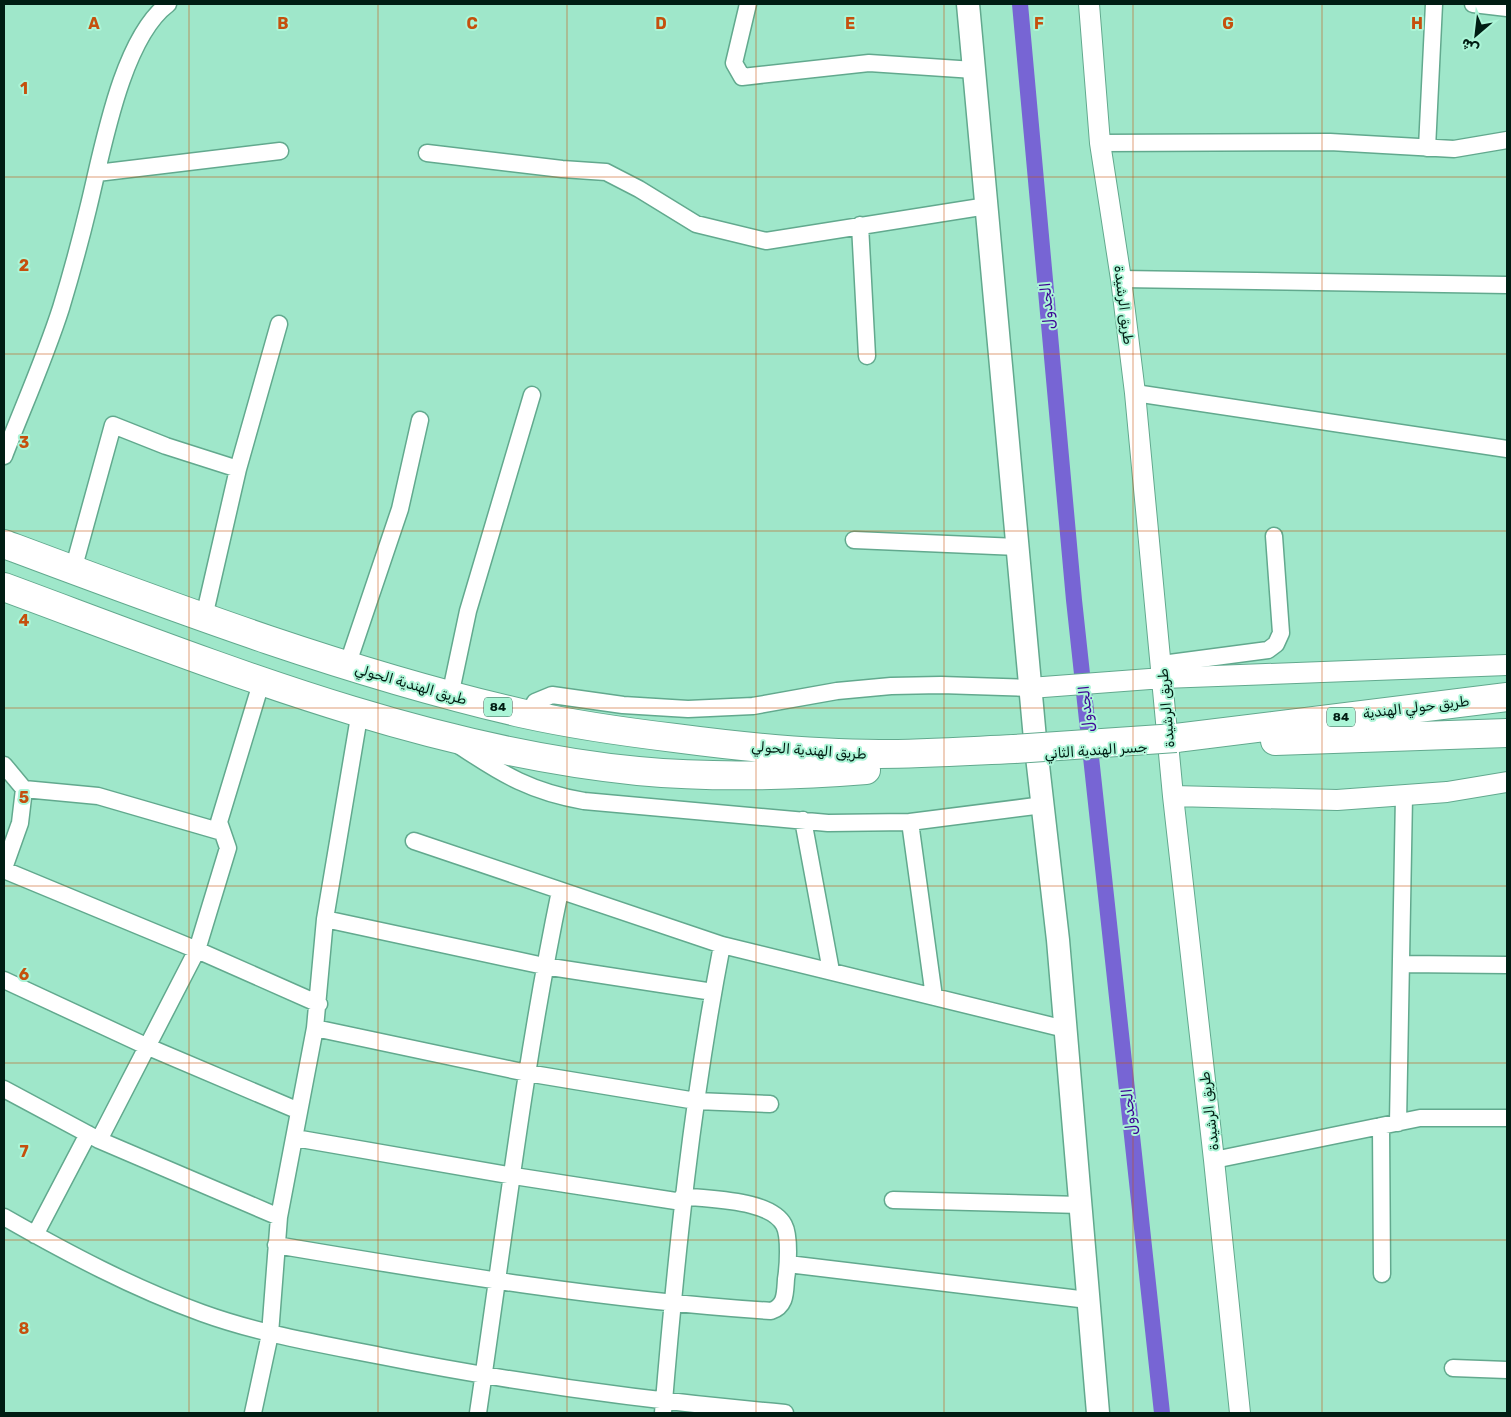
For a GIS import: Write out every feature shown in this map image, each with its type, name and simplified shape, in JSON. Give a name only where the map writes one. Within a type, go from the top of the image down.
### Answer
[{"type":"highway","name":"طريق الهندية الحولي","points":[[4,544],[204,617],[347,666],[450,696],[528,715],[637,734],[829,753],[1015,752]]},
{"type":"highway","name":"طريق الهندية الحولي","points":[[4,587],[262,680],[360,711],[444,736],[517,752],[578,762],[692,775],[805,774],[1015,752]]},
{"type":"highway","name":"طريق حولي الهندية","points":[[1176,742],[1507,697]]},
{"type":"highway","name":"طريق حولي الهندية","points":[[1176,742],[1507,733]]},
{"type":"highway","name":"جسر الهندية الثاني","points":[[1015,752],[1176,742]]},
{"type":"main road","points":[[968,4],[1030,688],[1065,1029],[1098,1413]]},
{"type":"street","points":[[4,456],[60,310],[97,173],[114,101],[136,48],[156,12],[168,4]]},
{"type":"street","points":[[748,4],[734,63],[742,77],[869,63],[974,70]]},
{"type":"street","name":"طريق الرشيدة","points":[[1089,4],[1100,143],[1121,279],[1135,393],[1163,673],[1173,796],[1240,1413]]},
{"type":"street","points":[[1427,148],[1434,4]]},
{"type":"street","points":[[1473,4],[1507,8]]},
{"type":"street","points":[[1100,143],[1330,142],[1454,149],[1507,140]]},
{"type":"street","points":[[97,173],[280,151]]},
{"type":"street","points":[[427,153],[562,169],[606,172],[696,224],[766,241],[987,206]]},
{"type":"street","points":[[860,225],[868,356]]},
{"type":"street","points":[[1121,279],[1507,285]]},
{"type":"street","points":[[204,617],[238,469],[279,324]]},
{"type":"street","points":[[1135,393],[1507,449]]},
{"type":"street","points":[[450,696],[468,611],[532,395]]},
{"type":"street","points":[[347,666],[400,510],[420,420]]},
{"type":"street","points":[[73,570],[113,425],[166,446],[238,469]]},
{"type":"street","points":[[528,715],[535,702],[552,696],[623,705],[688,709],[753,706],[818,694],[891,686],[941,685],[1030,688],[1119,681],[1268,650],[1276,644],[1282,634],[1274,536]]},
{"type":"street","points":[[854,540],[1018,547]]},
{"type":"street","points":[[1163,673],[1507,664]]},
{"type":"street","points":[[35,1235],[146,1046],[197,950],[228,848],[219,822],[262,680]]},
{"type":"street","points":[[252,1413],[270,1334],[279,1217],[319,1004],[325,919],[360,711]]},
{"type":"street","points":[[444,736],[506,776],[531,788],[564,798],[716,814],[828,823],[910,822],[1043,805]]},
{"type":"street","points":[[4,765],[24,789],[98,796],[222,832]]},
{"type":"street","points":[[1173,796],[1337,800],[1404,796],[1507,782]]},
{"type":"street","points":[[24,789],[20,823],[4,869],[197,950],[319,1004]]},
{"type":"street","points":[[1398,1122],[1404,796]]},
{"type":"street","points":[[803,820],[831,971]]},
{"type":"street","points":[[910,822],[934,997]]},
{"type":"street","points":[[414,841],[560,892],[722,945],[1065,1029]]},
{"type":"street","points":[[478,1413],[514,1176],[527,1073],[544,966],[560,892]]},
{"type":"street","points":[[325,919],[544,966],[713,992]]},
{"type":"street","points":[[664,1408],[671,1304],[683,1199],[696,1101],[722,945]]},
{"type":"street","points":[[1402,964],[1507,966]]},
{"type":"street","points":[[4,980],[146,1046],[299,1111]]},
{"type":"street","points":[[315,1028],[527,1073],[696,1101],[770,1104]]},
{"type":"street","points":[[4,1089],[94,1137],[279,1217]]},
{"type":"street","points":[[1214,1160],[1420,1118],[1507,1118]]},
{"type":"street","points":[[1381,1126],[1382,1274]]},
{"type":"street","points":[[276,1245],[497,1282],[671,1304],[771,1311],[776,1309],[784,1300],[788,1264],[785,1226],[776,1215],[761,1206],[683,1199],[514,1176],[295,1138]]},
{"type":"street","points":[[893,1200],[1080,1206]]},
{"type":"street","points":[[4,1217],[35,1235],[148,1292],[204,1314],[270,1334],[483,1376],[664,1408],[785,1413]]},
{"type":"street","points":[[788,1264],[1088,1300]]},
{"type":"street","points":[[1453,1368],[1507,1370]]},
{"type":"waterway","name":"الجدول","points":[[1020,4],[1074,600],[1162,1413]]}]
